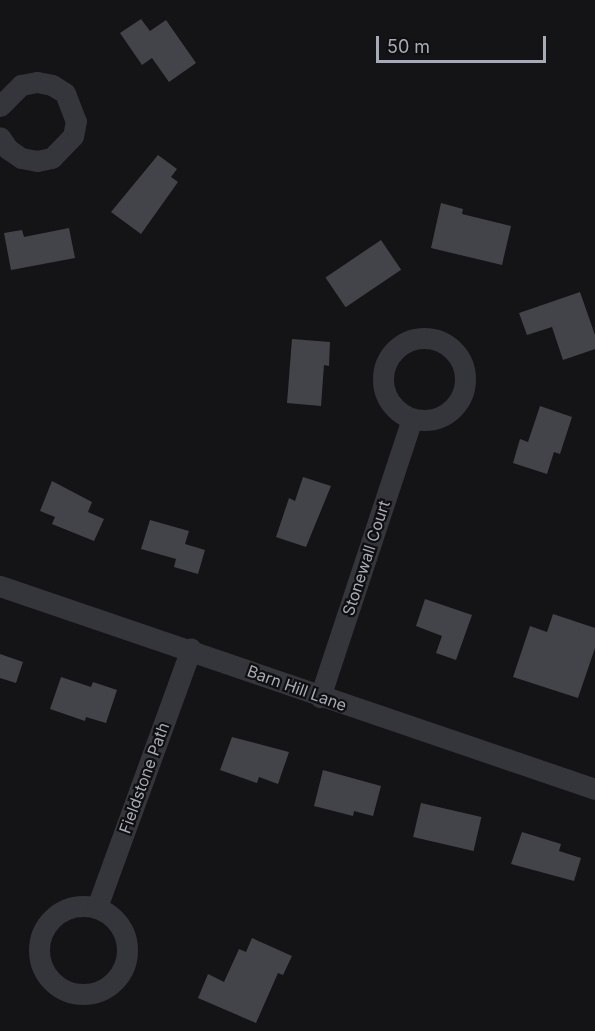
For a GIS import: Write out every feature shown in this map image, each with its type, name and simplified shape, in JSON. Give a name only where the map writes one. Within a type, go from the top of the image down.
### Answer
[{"type":"street","points":[[0,106],[21,85],[52,85],[65,93],[76,121],[73,136],[52,158],[21,158],[3,146]]},
{"type":"street","name":"Stonewall Court","points":[[320,697],[412,419]]},
{"type":"street","name":"Barn Hill Lane","points":[[0,586],[191,649],[320,697],[595,789]]},
{"type":"street","name":"Fieldstone Path","points":[[97,907],[191,649]]},
{"type":"street","points":[[80,905],[97,907],[112,915],[123,929],[128,946],[126,963],[118,979],[104,989],[87,994],[70,992],[54,984],[43,970],[39,953],[40,936],[49,921],[63,910],[80,905]]},
{"type":"building","points":[[141,19],[150,31],[166,20],[196,63],[169,82],[152,58],[142,65],[120,33]]},
{"type":"building","points":[[158,155],[177,169],[171,177],[178,182],[141,234],[111,212]]},
{"type":"building","points":[[441,203],[463,209],[462,214],[511,226],[502,265],[431,248]]},
{"type":"building","points":[[69,228],[75,258],[11,270],[4,233],[22,230],[24,237]]},
{"type":"building","points":[[381,240],[401,270],[346,307],[325,277]]},
{"type":"building","points":[[580,292],[595,335],[595,349],[563,360],[552,327],[527,335],[519,313]]},
{"type":"building","points":[[292,339],[330,342],[329,366],[324,365],[321,406],[287,403]]},
{"type":"building","points":[[540,406],[572,417],[560,454],[554,452],[547,474],[513,463],[520,439],[528,442]]},
{"type":"building","points":[[303,477],[331,486],[306,547],[276,537],[289,498],[295,501]]},
{"type":"building","points":[[52,481],[92,502],[88,512],[104,519],[94,541],[52,524],[55,517],[40,511]]},
{"type":"building","points":[[150,520],[189,531],[185,544],[205,550],[198,574],[174,567],[176,559],[141,549]]},
{"type":"building","points":[[425,599],[472,615],[456,660],[436,653],[442,636],[416,626]]},
{"type":"building","points":[[553,614],[595,628],[595,648],[578,698],[513,677],[530,626],[547,632]]},
{"type":"building","points":[[0,654],[23,662],[16,683],[0,678]]},
{"type":"building","points":[[61,677],[91,687],[93,682],[117,690],[106,723],[86,717],[85,721],[50,709]]},
{"type":"building","points":[[232,737],[289,752],[278,784],[259,777],[257,783],[220,770]]},
{"type":"building","points":[[323,770],[381,786],[373,816],[354,811],[353,816],[314,806]]},
{"type":"building","points":[[421,803],[481,817],[474,851],[413,837]]},
{"type":"building","points":[[522,832],[561,844],[559,851],[581,858],[574,881],[511,864]]},
{"type":"building","points":[[252,938],[292,956],[283,975],[278,973],[256,1023],[198,998],[208,974],[224,982],[239,949],[246,952]]}]
